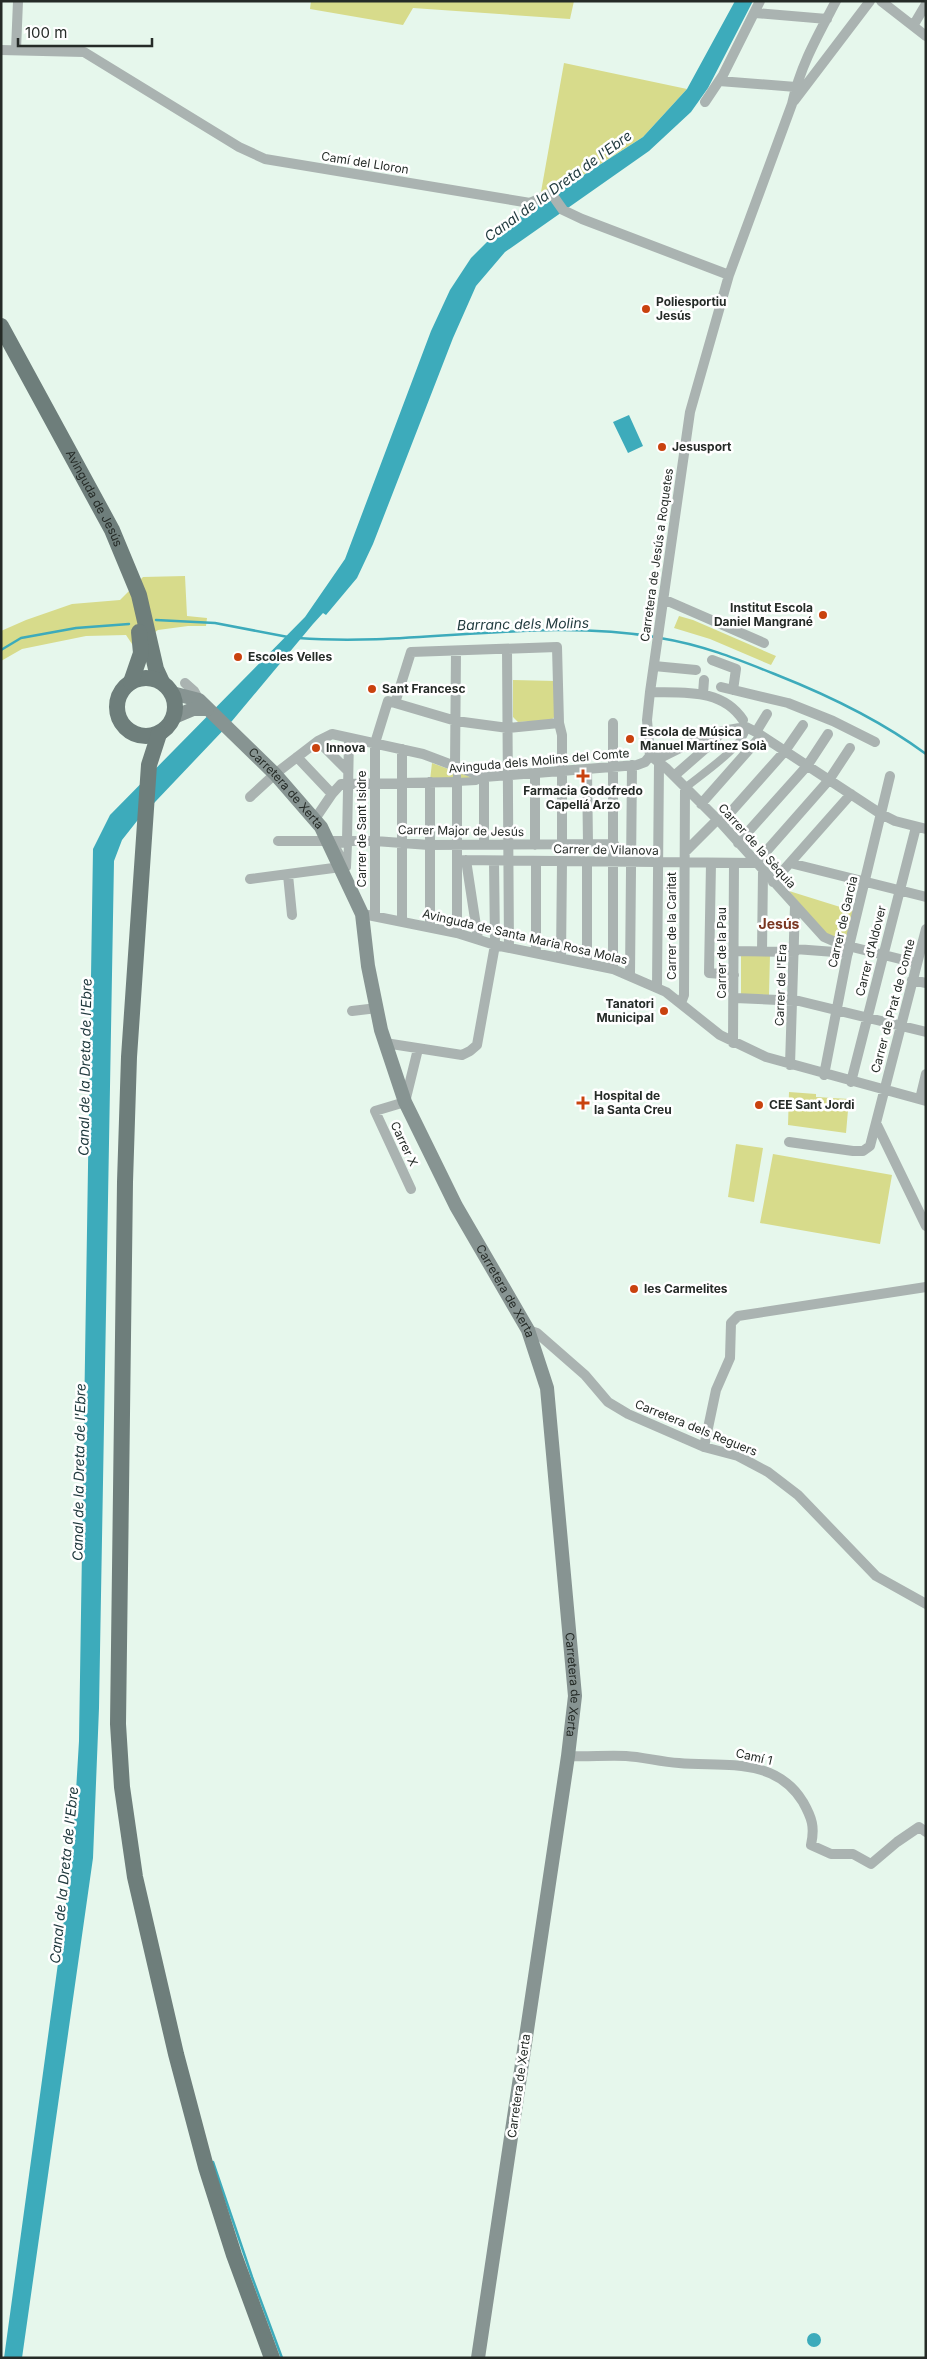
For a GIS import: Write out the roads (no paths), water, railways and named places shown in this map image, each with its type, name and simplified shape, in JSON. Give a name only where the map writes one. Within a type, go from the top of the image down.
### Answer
[{"type":"main road","name":"Avinguda de Jesús","points":[[1,326],[112,530],[140,595],[155,663],[174,688]]},
{"type":"main road","name":"Avinguda de Jesús","points":[[1,345],[91,509],[125,581],[141,642],[140,661],[132,682]]},
{"type":"main road","points":[[149,766],[133,734],[122,724],[117,710],[120,694],[132,682],[146,678],[174,688],[203,708]]},
{"type":"main road","points":[[133,734],[142,736],[159,734],[166,730],[174,717],[176,705],[174,688]]},
{"type":"main road","points":[[174,717],[203,708]]},
{"type":"main road","name":"Carretera de Xerta","points":[[203,708],[226,726],[275,774],[316,819],[344,867],[368,915],[368,966],[385,1043],[405,1102],[456,1206],[528,1330],[547,1388],[575,1696],[568,1756],[478,2358]]},
{"type":"main road","points":[[159,734],[149,766],[129,1056],[118,1724],[122,1787],[135,1877],[176,2054],[207,2168],[234,2255],[272,2358]]},
{"type":"street","points":[[16,50],[18,1]]},
{"type":"street","points":[[705,102],[719,81],[760,1]]},
{"type":"street","points":[[792,104],[808,53],[836,1]]},
{"type":"street","points":[[792,104],[870,1]]},
{"type":"street","points":[[881,1],[926,36]]},
{"type":"street","points":[[913,26],[926,4]]},
{"type":"street","points":[[755,13],[826,19]]},
{"type":"street","name":"Camí del Lloron","points":[[1,50],[84,52],[239,147],[265,159],[530,203],[551,192],[563,210],[582,219],[729,275]]},
{"type":"street","points":[[719,81],[796,87]]},
{"type":"street","name":"Carretera de Jesús a Roquetes","points":[[650,756],[647,720],[650,692],[690,412],[729,275],[792,104]]},
{"type":"street","points":[[663,599],[764,643]]},
{"type":"street","points":[[559,724],[508,728],[456,721],[395,703],[411,652],[557,648],[559,724],[562,736],[562,843]]},
{"type":"street","points":[[507,649],[510,774],[509,948]]},
{"type":"street","points":[[456,651],[456,845],[478,939]]},
{"type":"street","points":[[712,660],[736,669],[733,690]]},
{"type":"street","points":[[654,666],[696,670]]},
{"type":"street","points":[[703,694],[704,680]]},
{"type":"street","points":[[721,687],[788,704],[833,721],[875,742]]},
{"type":"street","points":[[650,692],[703,694],[730,706],[752,729],[881,814],[895,822],[921,828]]},
{"type":"street","name":"Carrer de Sant Isidre","points":[[368,915],[375,841],[375,743],[388,701],[395,703]]},
{"type":"street","points":[[685,788],[734,747],[767,714]]},
{"type":"street","points":[[613,723],[613,969]]},
{"type":"street","points":[[685,852],[719,822],[785,751],[803,725]]},
{"type":"street","points":[[701,804],[752,729]]},
{"type":"street","name":"Avinguda dels Molins del Comte","points":[[316,819],[332,794],[341,784],[476,781],[484,777],[510,774],[632,766],[642,764],[650,756],[662,756],[694,741],[722,731],[752,729]]},
{"type":"street","points":[[674,776],[714,741],[722,731]]},
{"type":"street","points":[[250,797],[297,757],[318,741],[332,734],[402,749],[484,777],[484,844]]},
{"type":"street","points":[[738,843],[807,766],[828,734]]},
{"type":"street","points":[[347,841],[349,738]]},
{"type":"street","points":[[318,741],[348,771]]},
{"type":"street","points":[[756,863],[829,780],[850,748]]},
{"type":"street","points":[[402,749],[402,922]]},
{"type":"street","name":"Carrer de la Sèquia","points":[[650,756],[674,776],[719,822],[824,937],[848,949]]},
{"type":"street","points":[[297,757],[332,794]]},
{"type":"street","points":[[657,987],[659,763]]},
{"type":"street","points":[[630,975],[632,766]]},
{"type":"street","points":[[587,769],[588,844]]},
{"type":"street","points":[[535,773],[535,845]]},
{"type":"street","name":"Carrer de Garcia","points":[[824,1075],[848,949],[890,776]]},
{"type":"street","points":[[430,782],[430,927]]},
{"type":"street","name":"Carrer de la Caritat","points":[[679,1001],[684,995],[685,788]]},
{"type":"street","points":[[773,882],[851,794]]},
{"type":"street","name":"Carrer d'Aldover","points":[[851,1082],[899,891],[921,828]]},
{"type":"street","name":"Carrer Major de Jesús","points":[[278,841],[375,841],[403,845],[614,844]]},
{"type":"street","points":[[457,933],[461,860]]},
{"type":"street","name":"Carrer de Vilanova","points":[[461,860],[658,864],[756,863]]},
{"type":"street","points":[[385,1043],[418,1049],[466,1053],[477,1045],[495,945],[494,861]]},
{"type":"street","points":[[536,862],[536,953]]},
{"type":"street","points":[[562,862],[562,958]]},
{"type":"street","points":[[587,862],[587,963]]},
{"type":"street","points":[[711,863],[709,973],[734,975]]},
{"type":"street","name":"Carrer de la Pau","points":[[733,1043],[735,998],[734,863]]},
{"type":"street","points":[[790,863],[926,897]]},
{"type":"street","points":[[250,879],[344,867]]},
{"type":"street","points":[[762,951],[763,872]]},
{"type":"street","points":[[288,875],[292,915]]},
{"type":"street","name":"Carrer de l'Era","points":[[790,1065],[795,906]]},
{"type":"street","name":"Avinguda de Santa Maria Rosa Molas","points":[[368,915],[457,933],[495,945],[613,969],[657,987],[679,1001],[708,1027],[733,1043],[790,1065],[923,1100]]},
{"type":"street","name":"Carrer de Prat de Comte","points":[[790,1142],[863,1151],[870,1146],[916,963],[924,944],[926,929]]},
{"type":"street","points":[[734,951],[848,949],[916,963]]},
{"type":"street","points":[[912,980],[926,983]]},
{"type":"street","points":[[735,998],[793,1000],[926,1032]]},
{"type":"street","points":[[352,1011],[377,1008]]},
{"type":"street","points":[[405,1102],[418,1049]]},
{"type":"street","points":[[923,1100],[926,1074]]},
{"type":"street","name":"Carrer X","points":[[405,1102],[375,1111],[411,1189]]},
{"type":"street","points":[[876,1123],[926,1226]]},
{"type":"street","points":[[704,1447],[716,1390],[730,1358],[731,1323],[738,1316],[926,1288]]},
{"type":"street","name":"Carretera dels Reguers","points":[[528,1330],[537,1333],[585,1375],[608,1402],[628,1414],[704,1447],[738,1456],[768,1472],[798,1495],[876,1576],[926,1604]]},
{"type":"street","name":"Camí 1","points":[[568,1756],[626,1756],[680,1763],[745,1765],[776,1775],[796,1791],[804,1805],[814,1828],[811,1845],[831,1854],[853,1854],[871,1864],[897,1842],[919,1827],[926,1832]]},
{"type":"water","points":[[735,1],[753,1],[708,88],[691,112],[649,151],[505,252],[476,286],[453,338],[373,544],[357,578],[326,615],[323,613],[313,624],[232,721],[137,821],[122,840],[114,861],[99,1708],[93,1858],[22,2358],[4,2358],[65,1912],[73,1841],[79,1741],[93,849],[110,815],[305,617],[345,559],[431,331],[450,290],[471,258],[500,229],[643,137],[687,89]]},
{"type":"water","points":[[629,415],[643,446],[628,453],[613,422]]},
{"type":"water","points":[[811,2333],[817,2333],[821,2340],[817,2347],[811,2347],[807,2343],[807,2337]]},
{"type":"waterway","name":"Barranc dels Molins","points":[[156,620],[215,623],[288,637]]},
{"type":"waterway","name":"Barranc dels Molins","points":[[1,650],[21,638],[76,628],[129,624]]},
{"type":"waterway","name":"Barranc dels Molins","points":[[298,638],[387,639],[566,630],[611,632],[655,637]]},
{"type":"waterway","name":"Barranc dels Molins","points":[[660,638],[691,644],[720,653],[816,691],[891,730],[926,754]]},
{"type":"waterway","points":[[213,2162],[282,2358]]},
{"type":"place","name":"Poliesportiu Jesús","points":[[646,309]]},
{"type":"place","name":"Jesusport","points":[[662,447]]},
{"type":"place","name":"Institut Escola Daniel Mangrané","points":[[823,615]]},
{"type":"place","name":"Escoles Velles","points":[[238,657]]},
{"type":"place","name":"Sant Francesc","points":[[372,689]]},
{"type":"place","name":"Escola de Música Manuel Martínez Solà","points":[[630,739]]},
{"type":"place","name":"Innova","points":[[316,748]]},
{"type":"place","name":"Farmacia Godofredo Capellá Arzo","points":[[583,776]]},
{"type":"place","name":"Tanatori Municipal","points":[[664,1011]]},
{"type":"place","name":"Hospital de la Santa Creu","points":[[583,1103]]},
{"type":"place","name":"CEE Sant Jordi","points":[[759,1105]]},
{"type":"place","name":"les Carmelites","points":[[634,1289]]},
{"type":"district","name":"Jesús","points":[[779,924]]},
{"type":"water label","name":"Canal de la Dreta de l'Ebre","points":[[558,186]]},
{"type":"water label","name":"Canal de la Dreta de l'Ebre","points":[[85,1067]]},
{"type":"water label","name":"Canal de la Dreta de l'Ebre","points":[[79,1472]]},
{"type":"water label","name":"Canal de la Dreta de l'Ebre","points":[[64,1875]]}]
